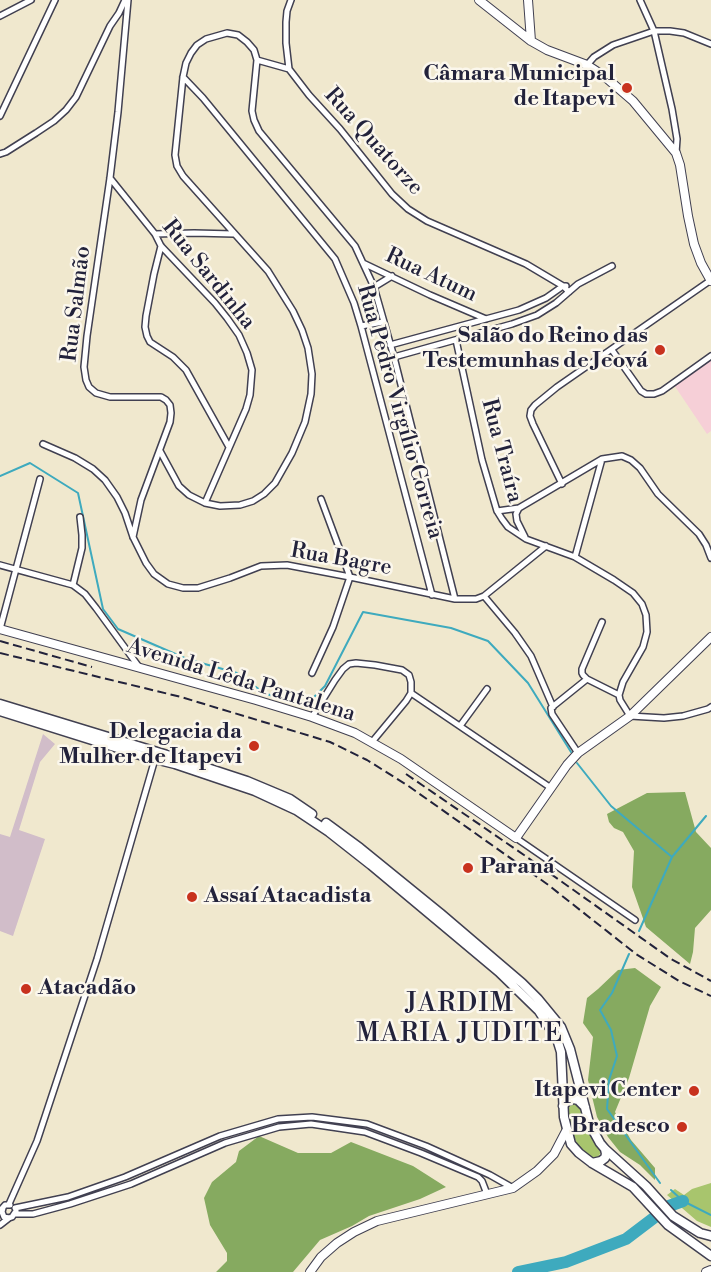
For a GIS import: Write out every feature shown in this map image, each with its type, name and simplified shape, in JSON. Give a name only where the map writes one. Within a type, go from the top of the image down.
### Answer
[{"type":"main road","points":[[0,704],[247,781],[295,802],[360,848],[481,948],[538,999],[566,1037],[589,1123],[605,1149],[646,1186],[673,1216],[700,1233],[711,1236]]},
{"type":"main road","points":[[0,711],[255,791],[296,810],[329,832],[499,972],[539,1011],[557,1039],[561,1052],[563,1106],[566,1131],[571,1144],[592,1163],[633,1187],[668,1225],[711,1256]]},
{"type":"main road","points":[[563,1106],[567,1101],[574,1099],[585,1107]]},
{"type":"main road","points":[[592,1163],[605,1158],[605,1149]]},
{"type":"street","points":[[0,16],[31,0]]},
{"type":"street","points":[[0,116],[55,0]]},
{"type":"street","points":[[0,154],[54,121],[66,110],[76,97],[110,26],[126,0]]},
{"type":"street","points":[[110,178],[122,74],[126,0]]},
{"type":"street","points":[[160,451],[179,486],[189,495],[205,503],[220,506],[240,505],[253,501],[275,483],[292,453],[304,422],[311,393],[312,374],[308,348],[293,311],[268,271],[183,177],[175,156],[183,77],[191,53],[206,39],[227,33],[238,35],[247,42],[254,50],[257,60],[289,69],[286,22],[291,0]]},
{"type":"street","points":[[479,0],[531,41],[604,76],[633,101],[676,153],[694,244],[711,281],[557,387],[531,410],[532,424],[562,483]]},
{"type":"street","points":[[528,0],[531,41]]},
{"type":"street","points":[[640,0],[654,31],[672,109],[677,139],[676,153]]},
{"type":"street","points":[[587,66],[594,57],[613,45],[654,31],[684,33],[711,44]]},
{"type":"street","name":"Rua Pedro Virgílio Correia","points":[[257,60],[252,111],[259,131],[355,246],[374,287],[455,599]]},
{"type":"street","name":"Rua Quatorze","points":[[289,69],[392,194],[408,209],[427,221],[525,264],[570,292]]},
{"type":"street","name":"Rua Pedro Virgílio Correia","points":[[183,77],[203,98],[335,259],[361,326],[432,595]]},
{"type":"street","name":"Rua Sardinha","points":[[110,178],[155,234],[161,246],[215,303],[239,335],[252,370],[250,395],[246,409],[205,503]]},
{"type":"street","name":"Rua Salmão","points":[[110,178],[87,336],[84,367],[86,380],[89,387],[96,393],[110,397],[161,397],[170,405],[171,413],[170,422],[141,500],[133,537]]},
{"type":"street","points":[[155,234],[234,234]]},
{"type":"street","points":[[161,246],[146,316],[147,336],[150,342],[174,357],[186,370],[229,447]]},
{"type":"street","name":"Rua Atum","points":[[363,263],[486,319]]},
{"type":"street","points":[[394,357],[537,315],[590,276],[612,266]]},
{"type":"street","points":[[374,287],[392,276]]},
{"type":"street","points":[[390,345],[512,312],[546,298],[563,286],[578,284]]},
{"type":"street","points":[[361,326],[383,322]]},
{"type":"street","name":"Rua Traíra","points":[[456,340],[482,460],[497,511],[508,527],[526,538],[574,557],[633,592],[642,604],[646,615],[647,632],[643,647],[623,681],[619,695]]},
{"type":"street","points":[[612,350],[641,391],[646,394],[662,391],[711,356]]},
{"type":"street","name":"Rua Bagre","points":[[43,444],[75,458],[105,480],[117,497],[146,563],[154,574],[168,584],[183,588],[198,588],[261,566],[273,565],[350,577],[455,599],[476,599],[484,596]]},
{"type":"street","points":[[497,511],[519,508],[602,459],[622,456],[640,468],[658,494],[699,534],[711,558]]},
{"type":"street","points":[[574,557],[602,459]]},
{"type":"street","points":[[0,629],[40,479]]},
{"type":"street","points":[[312,673],[333,627],[350,577],[321,500]]},
{"type":"street","points":[[519,508],[516,514],[517,521],[526,538]]},
{"type":"street","points":[[73,585],[82,548],[80,517]]},
{"type":"street","points":[[546,546],[484,596],[531,656],[553,707],[551,708],[552,714],[578,753]]},
{"type":"street","points":[[0,565],[73,585],[85,594],[140,668]]},
{"type":"street","points":[[602,622],[582,669],[583,675],[619,695],[630,716]]},
{"type":"street","name":"Avenida Lêda Pantalena","points":[[0,629],[256,700],[355,733],[401,759],[635,920]]},
{"type":"street","points":[[516,838],[550,788],[578,753],[630,716],[711,637]]},
{"type":"street","points":[[312,717],[335,680],[349,664],[375,665],[402,670],[411,682],[411,693],[372,742]]},
{"type":"street","points":[[553,707],[587,679]]},
{"type":"street","points":[[460,726],[487,689]]},
{"type":"street","points":[[411,693],[550,788]]},
{"type":"street","points":[[630,716],[664,718],[683,716],[710,708]]},
{"type":"street","points":[[9,1218],[2,1212],[41,1131],[97,959],[155,759]]},
{"type":"street","points":[[0,1224],[15,1211],[77,1194],[125,1177],[220,1136],[278,1119],[312,1117],[367,1124],[426,1146],[513,1188]]},
{"type":"street","points":[[4,1208],[33,1214],[60,1207],[131,1184],[246,1136],[279,1127],[311,1124],[365,1132],[422,1153],[482,1180],[487,1194]]},
{"type":"street","points":[[310,1272],[321,1257],[337,1243],[369,1225],[402,1214],[513,1188],[537,1171],[554,1154],[566,1131]]},
{"type":"street","points":[[706,1272],[711,1270]]},
{"type":"shaded area","points":[[711,359],[711,431],[707,434],[674,385]]},
{"type":"shaded area","points":[[43,734],[55,744],[40,762],[19,830],[45,839],[13,936],[0,931],[0,834],[10,837]]},
{"type":"green space","points":[[685,792],[696,832],[711,848],[711,910],[695,928],[690,964],[646,927],[632,887],[634,851],[623,832],[614,828],[609,822],[607,814],[647,793]]},
{"type":"green space","points":[[635,968],[661,987],[650,1006],[629,1078],[615,1112],[631,1140],[655,1168],[655,1180],[640,1165],[620,1152],[608,1137],[597,1117],[588,1080],[593,1037],[583,1023],[587,998],[618,970]]},
{"type":"green space","points":[[574,1102],[582,1107],[589,1133],[601,1148],[597,1159],[592,1160],[580,1149],[574,1137],[568,1111],[570,1104]]},
{"type":"green space","points":[[259,1136],[298,1153],[331,1153],[351,1142],[413,1166],[446,1187],[420,1199],[369,1216],[320,1240],[293,1272],[216,1272],[227,1261],[227,1253],[210,1225],[204,1198],[212,1182],[236,1162],[239,1151]]},
{"type":"green space","points":[[711,1183],[711,1227],[697,1221],[667,1195],[675,1189],[684,1195],[692,1189]]},
{"type":"waterway","points":[[0,476],[30,463],[78,493],[103,609],[118,629],[187,659],[237,673],[264,693],[291,702],[310,701],[325,686],[363,612],[451,628],[488,641],[528,683],[571,752]]},
{"type":"waterway","points":[[577,763],[611,806],[672,857],[706,816]]},
{"type":"waterway","points":[[639,931],[672,857]]},
{"type":"waterway","points":[[629,954],[612,993],[600,1010],[611,1030],[617,1056],[609,1080],[607,1109],[660,1183]]},
{"type":"waterway","points":[[671,1190],[683,1201],[711,1215]]},
{"type":"waterway","points":[[669,1206],[683,1201]]},
{"type":"waterway","points":[[518,1272],[566,1262],[626,1239],[655,1217]]},
{"type":"railway","points":[[0,641],[92,667]]},
{"type":"railway","points":[[0,653],[181,697],[330,742],[367,760],[407,785],[547,884],[636,954],[679,981],[711,996]]},
{"type":"railway","points":[[406,774],[671,959],[711,981]]},
{"type":"place","name":"Câmara Municipal de Itapevi","points":[[627,88]]},
{"type":"place","name":"Salão do Reino das Testemunhas de Jeová","points":[[660,350]]},
{"type":"place","name":"Delegacia da Mulher de Itapevi","points":[[254,746]]},
{"type":"place","name":"Paraná","points":[[468,868]]},
{"type":"place","name":"Assaí Atacadista","points":[[192,897]]},
{"type":"place","name":"Atacadão","points":[[26,989]]},
{"type":"place","name":"Itapevi Center","points":[[694,1091]]},
{"type":"place","name":"Bradesco","points":[[682,1127]]},
{"type":"district","name":"JARDIM MARIA JUDITE","points":[[460,1020]]}]
